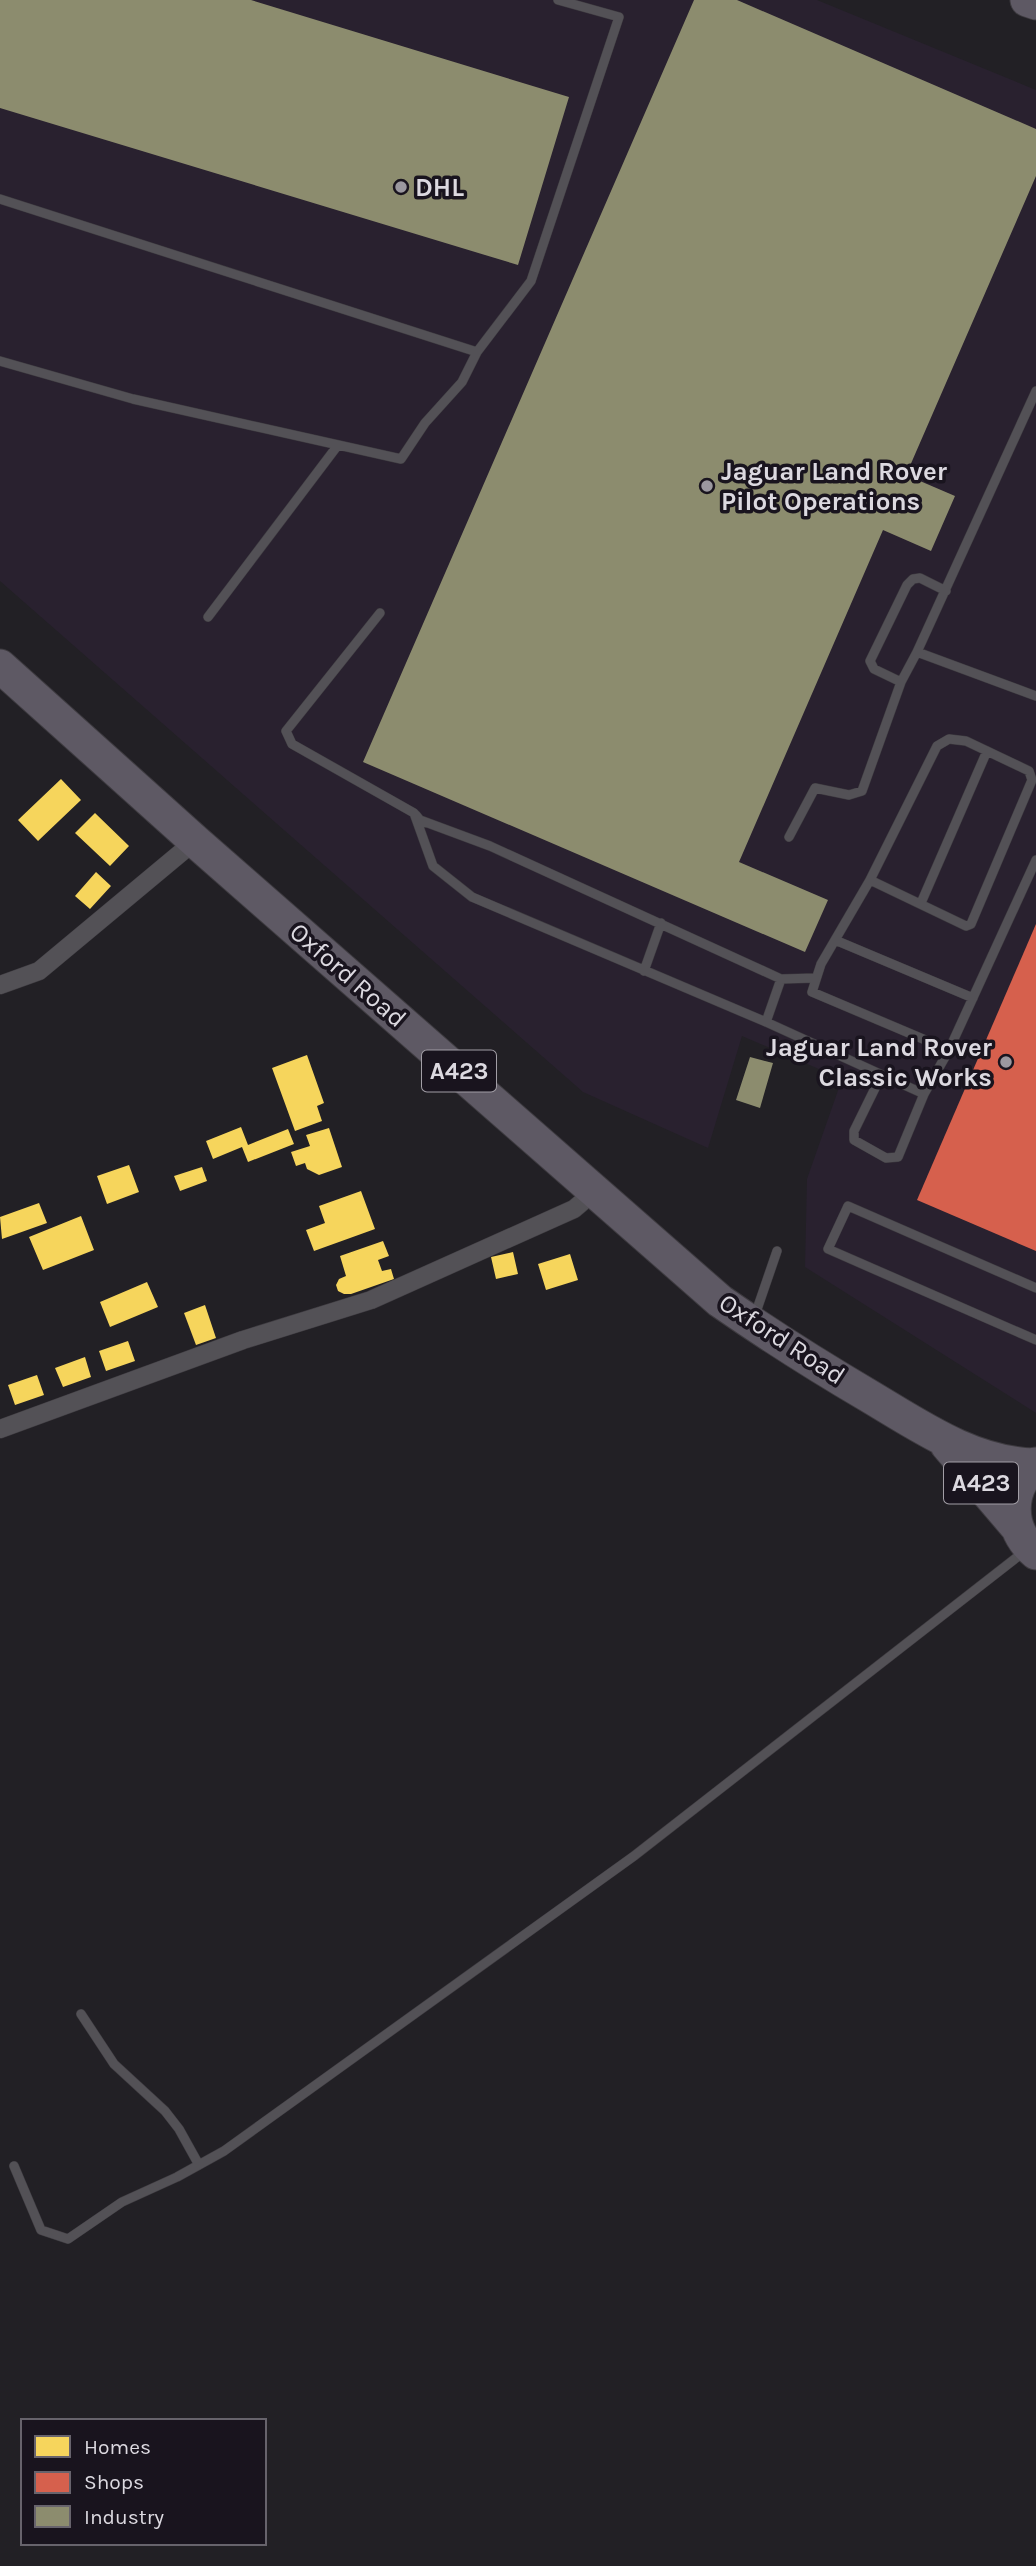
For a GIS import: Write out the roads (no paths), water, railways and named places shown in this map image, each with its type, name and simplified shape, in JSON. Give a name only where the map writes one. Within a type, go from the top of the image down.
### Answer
[{"type":"highway","points":[[1027,0],[1036,3]]},
{"type":"highway","name":"Oxford Road","points":[[0,666],[195,841],[720,1301],[791,1350],[945,1441],[1013,1465],[1035,1465]]},
{"type":"highway","name":"Oxford Road","points":[[945,1441],[1027,1542]]},
{"type":"highway","points":[[1027,1542],[1014,1515],[1016,1493],[1020,1482],[1035,1465]]},
{"type":"street","points":[[0,985],[39,971],[195,841]]},
{"type":"street","points":[[0,1429],[243,1340],[371,1300],[574,1209],[595,1191]]},
{"type":"lane","points":[[0,361],[132,399],[401,459],[425,423],[462,382],[477,352],[531,281],[619,17],[558,0]]},
{"type":"lane","points":[[0,200],[477,352]]},
{"type":"lane","points":[[789,837],[816,788],[849,795],[862,792],[901,682],[946,591],[1036,391]]},
{"type":"lane","points":[[208,617],[338,445]]},
{"type":"lane","points":[[901,682],[874,669],[870,661],[902,596],[913,579],[920,578],[946,591]]},
{"type":"lane","points":[[380,613],[286,731],[292,744],[414,813],[420,820],[490,846],[781,979],[815,978]]},
{"type":"lane","points":[[917,652],[1036,696]]},
{"type":"lane","points":[[870,880],[966,926],[971,924],[1032,780],[1029,771],[966,741],[949,739],[937,746],[870,880],[815,978],[812,992],[948,1050]]},
{"type":"lane","points":[[921,903],[987,751]]},
{"type":"lane","points":[[414,813],[433,866],[472,897],[766,1022],[924,1094]]},
{"type":"lane","points":[[881,1076],[854,1131],[854,1140],[886,1158],[898,1157],[924,1094],[973,998],[1036,860]]},
{"type":"lane","points":[[645,971],[661,923]]},
{"type":"lane","points":[[835,940],[973,998]]},
{"type":"lane","points":[[766,1022],[781,979]]},
{"type":"lane","points":[[1036,1287],[848,1206],[828,1249],[1036,1340]]},
{"type":"lane","points":[[752,1323],[777,1251]]},
{"type":"lane","points":[[14,2166],[41,2230],[68,2239],[122,2202],[199,2165],[235,2143],[634,1856],[1027,1542]]},
{"type":"lane","points":[[82,2014],[114,2064],[165,2111],[179,2129],[199,2165]]},
{"type":"place","name":"DHL","points":[[401,187]]},
{"type":"place","name":"Jaguar Land Rover Pilot Operations","points":[[707,486]]},
{"type":"place","name":"Jaguar Land Rover Classic Works","points":[[1006,1062]]}]
